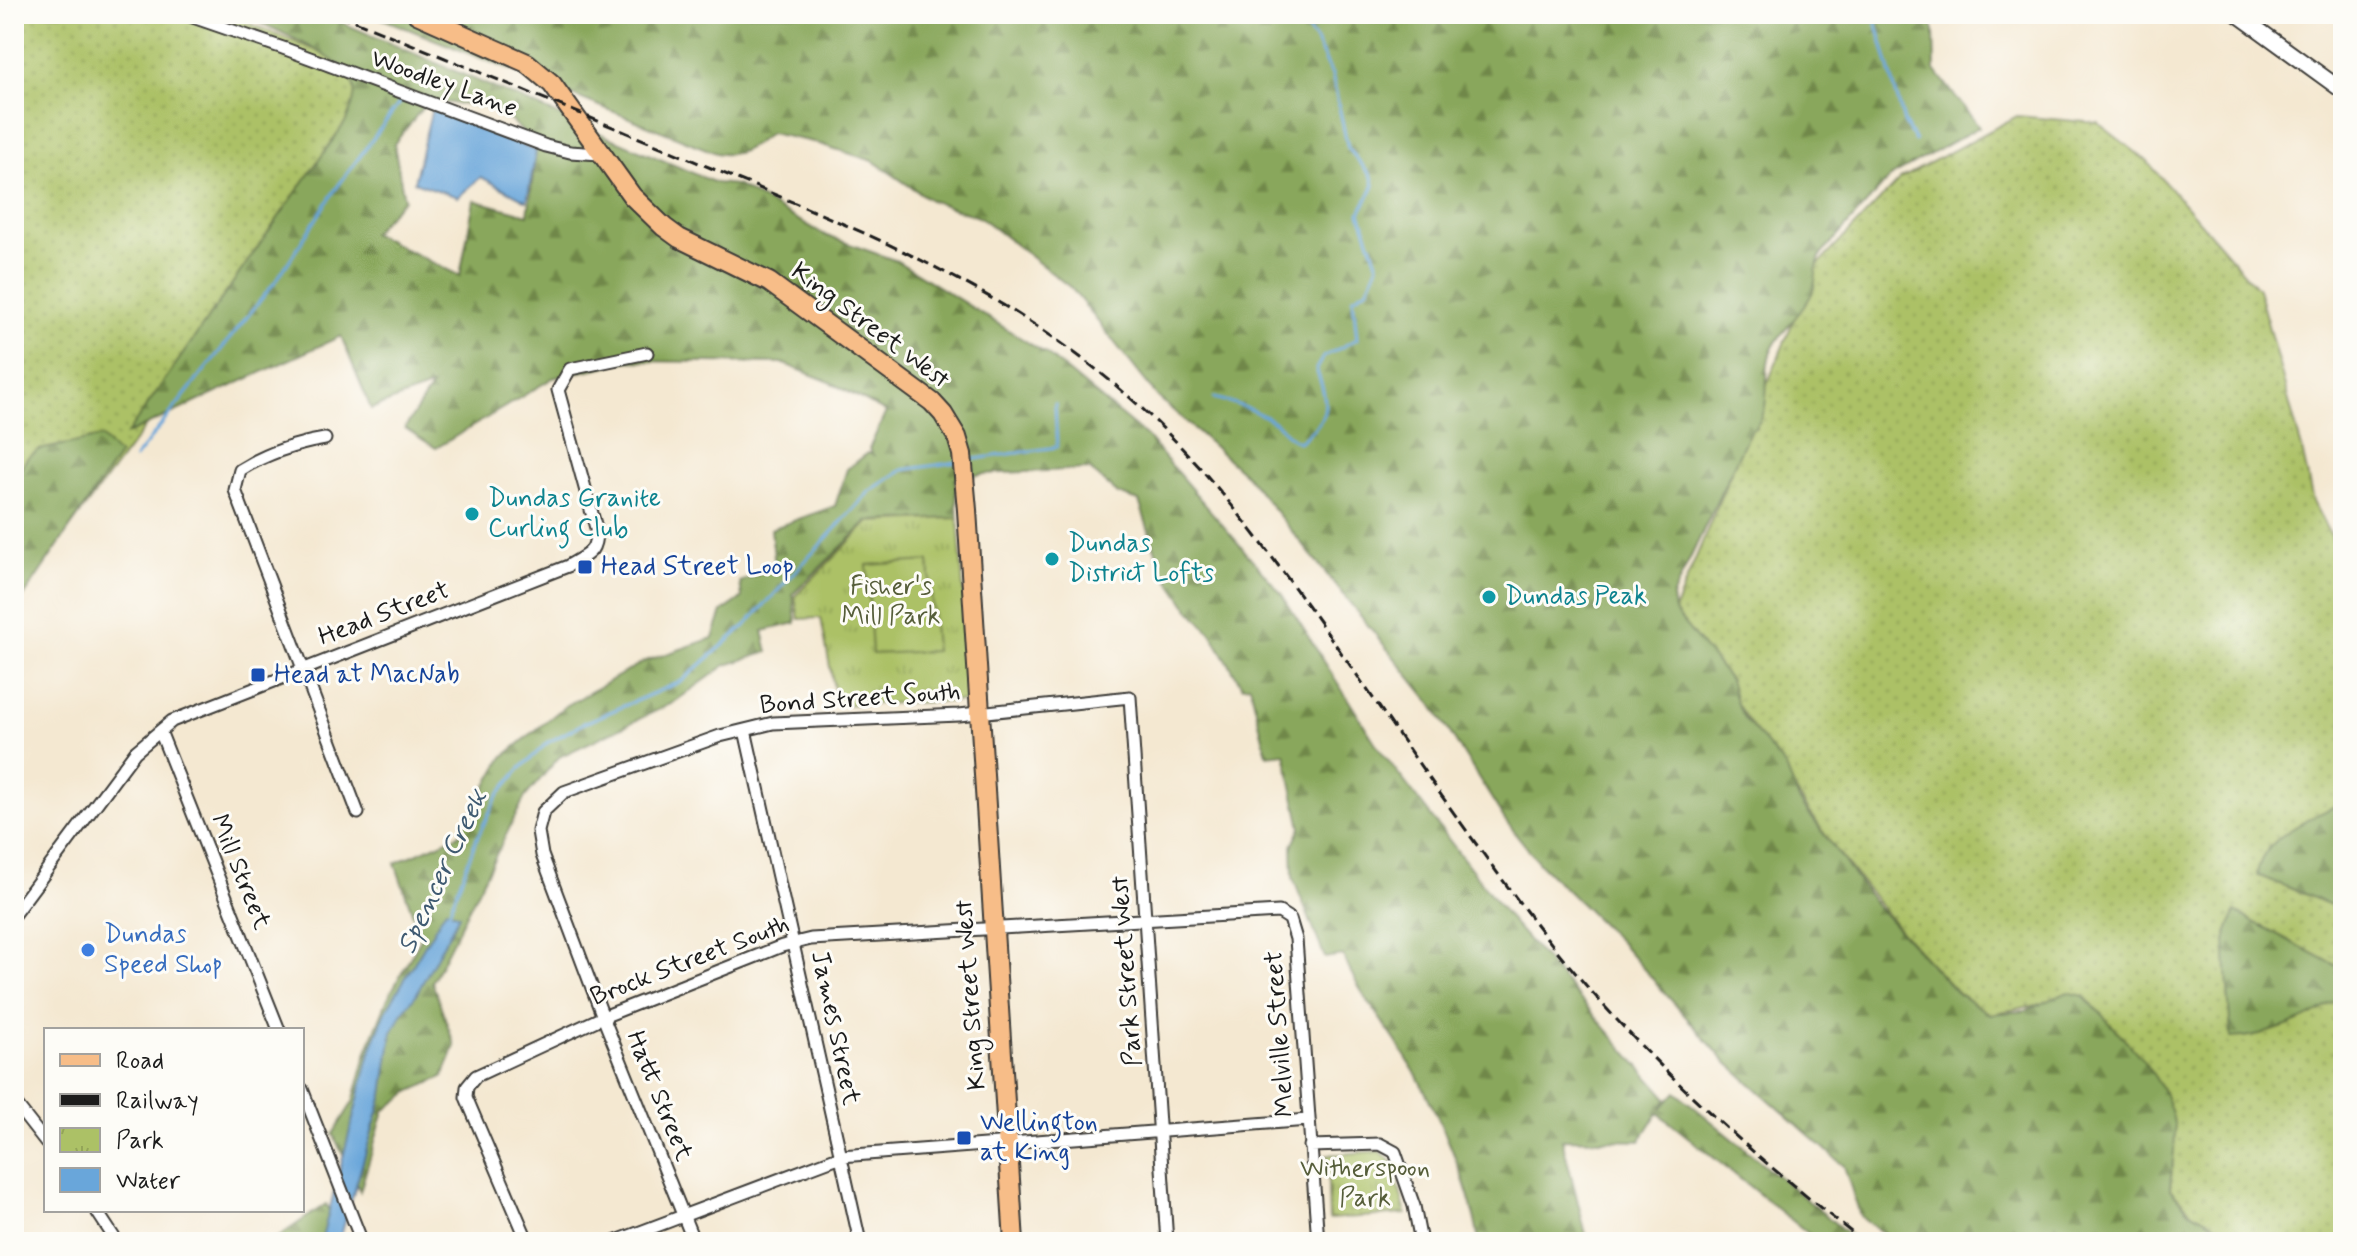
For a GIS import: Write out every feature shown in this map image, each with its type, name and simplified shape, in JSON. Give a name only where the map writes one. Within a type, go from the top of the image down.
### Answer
[{"type":"main road","name":"King Street West","points":[[417,14],[527,63],[538,71],[552,84],[632,196],[664,227],[679,238],[769,282],[912,385],[943,414],[957,437],[964,476],[1014,1242]]},
{"type":"street","name":"Woodley Lane","points":[[184,14],[546,146],[570,152],[600,154]]},
{"type":"street","points":[[2237,14],[2343,91]]},
{"type":"street","name":"Head Street","points":[[14,914],[135,752],[172,721],[568,566],[591,553],[597,542],[596,528],[558,390],[570,369],[647,353]]},
{"type":"street","points":[[325,439],[295,445],[240,470],[236,480],[238,503],[358,813]]},
{"type":"street","name":"Bond Street South","points":[[538,831],[543,812],[564,792],[720,736],[773,723],[978,713],[1130,697]]},
{"type":"street","name":"Park Street West","points":[[1130,697],[1167,1242]]},
{"type":"street","name":"James Street","points":[[745,730],[860,1242]]},
{"type":"street","name":"Mill Street","points":[[160,731],[278,1028]]},
{"type":"street","name":"Hatt Street","points":[[538,831],[542,855],[603,1017],[694,1242]]},
{"type":"street","name":"Brock Street South","points":[[528,1242],[466,1097],[467,1087],[476,1076],[603,1017],[794,942],[993,927],[1279,912],[1290,919]]},
{"type":"street","name":"Melville Street","points":[[1290,919],[1296,939],[1318,1242]]},
{"type":"street","points":[[304,1094],[360,1237]]},
{"type":"street","points":[[14,1102],[44,1140]]},
{"type":"street","points":[[614,1242],[841,1156],[1308,1120]]},
{"type":"street","points":[[1310,1146],[1380,1144],[1395,1152],[1414,1206],[1421,1242]]},
{"type":"street","points":[[97,1212],[117,1242]]},
{"type":"green space","points":[[14,14],[226,14],[400,84],[14,603]]},
{"type":"green space","points":[[240,14],[322,14],[716,183],[736,185],[827,236],[897,261],[1048,355],[1147,437],[1281,593],[1378,747],[1508,917],[1667,1098],[1661,1108],[1676,1092],[1858,1242],[1819,1242],[1658,1113],[1640,1141],[1562,1139],[1588,1242],[1479,1242],[1459,1168],[1426,1093],[1401,1049],[1362,992],[1343,955],[1325,958],[1293,878],[1292,846],[1301,828],[1285,753],[1267,755],[1250,685],[1242,686],[1211,633],[1186,605],[1162,570],[1139,501],[1118,494],[1089,469],[982,474],[955,479],[958,518],[868,521],[793,594],[796,623],[763,631],[768,652],[726,665],[673,703],[559,757],[525,797],[432,982],[455,1046],[443,1077],[411,1091],[384,1111],[360,1191],[333,1134],[353,1102],[367,1051],[388,998],[421,938],[395,863],[459,835],[503,757],[564,707],[643,662],[713,638],[722,612],[742,598],[740,582],[775,567],[771,529],[835,506],[847,469],[868,453],[873,455],[869,449],[886,412],[830,382],[782,363],[629,361],[553,378],[436,448],[405,428],[432,386],[371,409],[341,336],[127,434],[346,121],[352,106],[352,80],[333,61],[284,33]],"holes":[[[428,101],[484,106],[511,121],[526,135],[536,151],[528,215],[474,200],[460,276],[372,233],[404,199],[394,144]]]},
{"type":"green space","points":[[371,14],[1928,14],[1934,31],[1935,70],[1979,127],[1890,177],[1821,255],[1809,299],[1772,349],[1762,417],[1749,433],[1672,597],[1674,611],[1730,680],[1744,718],[1786,767],[1799,800],[1876,905],[1957,993],[1990,1014],[2025,1011],[2068,992],[2084,996],[2142,1058],[2165,1094],[2175,1133],[2170,1189],[2188,1210],[2248,1242],[1894,1242],[1860,1216],[1844,1166],[1724,1060],[1619,941],[1540,864],[1505,820],[1432,704],[1247,476],[1158,397],[1071,288],[981,218],[930,200],[873,161],[813,142],[770,133],[738,153],[716,153]]},
{"type":"green space","points":[[2017,116],[2098,123],[2147,161],[2258,289],[2301,445],[2313,502],[2343,560],[2343,1242],[2220,1242],[2170,1189],[2174,1146],[2084,996],[1990,1014],[1958,993],[1903,934],[1830,842],[1674,611],[1815,268],[1900,179]]},
{"type":"green space","points":[[101,437],[119,455],[14,611],[14,481],[27,458],[39,450]]},
{"type":"green space","name":"Fisher's Mill Park","points":[[958,518],[971,701],[837,705],[821,618],[799,619],[795,596],[869,522]]},
{"type":"green space","points":[[929,561],[935,651],[872,654],[867,565]]},
{"type":"green space","points":[[2343,802],[2343,995],[2318,1012],[2290,1025],[2261,1034],[2231,1038],[2225,940],[2235,912],[2337,966],[2336,907],[2257,875],[2268,849],[2278,839]]},
{"type":"green space","name":"Witherspoon Park","points":[[1380,1151],[1392,1162],[1406,1214],[1329,1219],[1327,1155]]},
{"type":"green space","points":[[326,1204],[345,1242],[271,1242]]},
{"type":"water","points":[[432,108],[536,151],[527,201],[481,177],[458,197],[414,182]]},
{"type":"water","points":[[446,909],[459,915],[416,995],[392,1032],[383,1095],[339,1242],[321,1242],[371,1049],[386,1011]]},
{"type":"waterway","name":"Spencer Creek","points":[[1214,398],[1260,414],[1299,442],[1317,425],[1324,410],[1325,401],[1316,369],[1323,357],[1357,339],[1353,298],[1368,288],[1378,265],[1360,213],[1374,185],[1372,177],[1348,148],[1332,75],[1316,41],[1297,14]]},
{"type":"waterway","points":[[1874,14],[1904,122],[1915,141]]},
{"type":"waterway","points":[[135,458],[278,278],[335,190],[403,98]]},
{"type":"waterway","name":"Spencer Creek","points":[[968,460],[1057,447],[1055,404]]},
{"type":"waterway","name":"Spencer Creek","points":[[449,912],[476,840],[497,797],[547,743],[582,724],[682,681],[745,626],[870,491],[902,470],[957,462]]},
{"type":"railway","points":[[338,14],[886,243],[995,300],[1098,371],[1172,438],[1239,515],[1321,624],[1500,876],[1602,1004],[1727,1128],[1864,1242]]},
{"type":"place","name":"Dundas Granite Curling Club","points":[[472,514]]},
{"type":"place","name":"Dundas District Lofts","points":[[1052,559]]},
{"type":"place","name":"Head Street Loop","points":[[585,567]]},
{"type":"place","name":"Dundas Peak","points":[[1489,597]]},
{"type":"place","name":"Head at MacNab","points":[[258,675]]},
{"type":"place","name":"Dundas Speed Shop","points":[[88,950]]},
{"type":"place","name":"Wellington at King","points":[[964,1138]]}]
